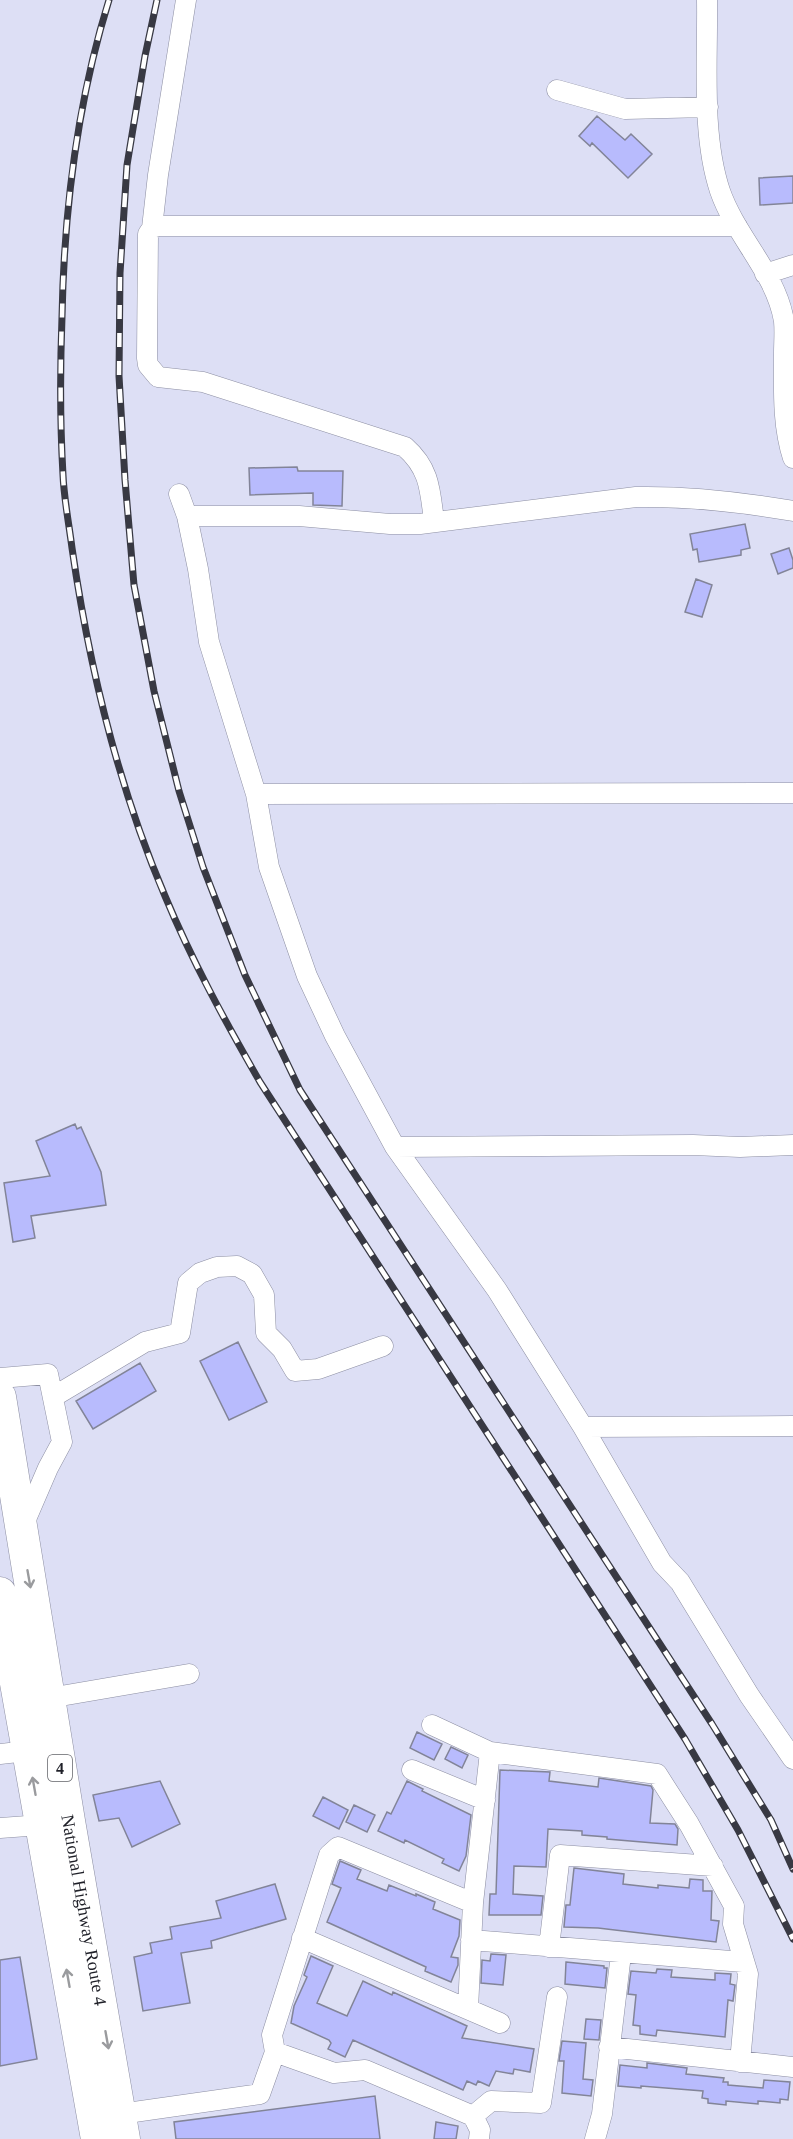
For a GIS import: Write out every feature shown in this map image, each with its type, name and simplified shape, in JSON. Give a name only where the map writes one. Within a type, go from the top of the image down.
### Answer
[{"type":"highway","name":"National Highway Route 4","points":[[0,1397],[122,2127]]},
{"type":"highway","name":"National Highway Route 4","points":[[0,1593],[14,1753],[41,1825],[97,2139]]},
{"type":"street","points":[[186,0],[158,175],[152,228],[148,234],[148,365],[158,377],[203,382],[405,447],[426,474],[434,521]]},
{"type":"street","points":[[707,0],[708,107],[712,156],[720,191],[736,226],[776,291],[784,322],[785,417],[793,458]]},
{"type":"street","points":[[556,90],[625,109],[708,107]]},
{"type":"street","points":[[152,228],[159,226],[736,226]]},
{"type":"street","points":[[765,274],[793,265]]},
{"type":"street","points":[[179,494],[187,516],[198,569],[209,642],[256,794],[269,867],[307,976],[335,1036],[395,1148],[497,1290],[583,1427],[662,1563],[680,1582],[749,1695],[793,1759]]},
{"type":"street","points":[[187,516],[299,516],[390,524],[420,524],[636,497],[706,499],[793,511]]},
{"type":"street","points":[[256,794],[793,793]]},
{"type":"street","points":[[395,1148],[693,1145],[740,1147],[793,1144]]},
{"type":"street","points":[[53,1397],[145,1342],[180,1333],[188,1283],[200,1273],[217,1267],[237,1266],[252,1274],[264,1294],[266,1333],[282,1349],[295,1371],[318,1369],[383,1346]]},
{"type":"street","points":[[0,1378],[48,1374],[62,1442],[48,1468],[21,1531]]},
{"type":"street","points":[[583,1427],[793,1426]]},
{"type":"street","points":[[49,1698],[189,1674]]},
{"type":"street","points":[[432,1725],[490,1752],[657,1774],[689,1824],[734,1906],[733,1924],[748,1974],[740,2062]]},
{"type":"street","points":[[468,2010],[473,1903],[490,1752]]},
{"type":"street","points":[[412,1770],[485,1800]]},
{"type":"street","points":[[0,1828],[41,1825]]},
{"type":"street","points":[[122,2127],[260,2094],[275,2052],[272,2035],[302,1938],[329,1855],[338,1847],[473,1903]]},
{"type":"street","points":[[549,1947],[560,1855],[713,1866]]},
{"type":"street","points":[[302,1938],[500,2023]]},
{"type":"street","points":[[471,1940],[621,1954],[743,1962]]},
{"type":"street","points":[[595,2139],[602,2114],[621,1954]]},
{"type":"street","points":[[473,2116],[491,2101],[542,2103],[557,1997]]},
{"type":"street","points":[[609,2047],[793,2067]]},
{"type":"street","points":[[275,2052],[334,2073],[364,2070],[473,2116],[480,2130],[478,2139]]},
{"type":"building","points":[[597,116],[625,140],[631,134],[652,154],[628,178],[592,143],[590,146],[579,136]]},
{"type":"building","points":[[793,176],[793,203],[760,205],[759,178]]},
{"type":"building","points":[[297,467],[298,471],[343,471],[342,506],[313,505],[313,493],[250,495],[249,468]]},
{"type":"building","points":[[745,524],[750,548],[741,550],[741,555],[699,562],[697,549],[693,550],[690,534]]},
{"type":"building","points":[[789,548],[793,568],[778,574],[771,554]]},
{"type":"building","points":[[696,579],[712,585],[702,617],[685,612]]},
{"type":"building","points":[[75,1124],[77,1129],[81,1127],[101,1172],[106,1205],[31,1216],[35,1238],[13,1242],[4,1183],[50,1176],[36,1141]]},
{"type":"building","points":[[238,1342],[267,1402],[229,1420],[200,1361]]},
{"type":"building","points":[[140,1363],[156,1391],[93,1429],[76,1401]]},
{"type":"building","points":[[417,1732],[442,1744],[434,1760],[410,1748]]},
{"type":"building","points":[[451,1747],[468,1755],[462,1768],[445,1759]]},
{"type":"building","points":[[500,1770],[550,1772],[549,1781],[598,1787],[599,1778],[651,1786],[653,1790],[650,1823],[675,1824],[678,1829],[677,1845],[607,1839],[607,1837],[582,1835],[582,1831],[548,1829],[546,1867],[514,1866],[513,1894],[543,1896],[541,1915],[489,1915],[490,1894],[496,1894]]},
{"type":"building","points":[[160,1781],[180,1824],[132,1847],[119,1818],[99,1821],[93,1795]]},
{"type":"building","points":[[407,1781],[471,1815],[466,1856],[459,1871],[442,1863],[444,1859],[405,1840],[404,1843],[378,1831],[387,1812],[391,1814]]},
{"type":"building","points":[[323,1797],[348,1810],[339,1829],[313,1816]]},
{"type":"building","points":[[354,1805],[375,1815],[367,1832],[346,1822]]},
{"type":"building","points":[[340,1861],[361,1870],[357,1879],[387,1891],[389,1885],[416,1896],[416,1894],[435,1902],[433,1909],[460,1920],[459,1936],[451,1957],[458,1958],[458,1965],[451,1982],[425,1971],[426,1967],[327,1922],[341,1888],[332,1884]]},
{"type":"building","points":[[574,1868],[624,1874],[623,1884],[658,1888],[658,1885],[689,1888],[690,1879],[703,1880],[703,1891],[712,1891],[711,1920],[719,1921],[716,1942],[598,1928],[564,1927],[566,1905],[570,1905]]},
{"type":"building","points":[[275,1884],[286,1919],[211,1941],[212,1948],[181,1953],[190,2003],[143,2011],[134,1957],[152,1953],[150,1943],[172,1939],[170,1927],[221,1918],[216,1901]]},
{"type":"building","points":[[491,1954],[506,1955],[503,1985],[481,1983],[482,1960],[490,1961]]},
{"type":"building","points":[[311,1956],[333,1966],[317,2003],[347,2016],[363,1981],[392,1995],[393,1992],[467,2026],[462,2038],[534,2049],[530,2072],[514,2069],[513,2074],[496,2071],[489,2086],[478,2081],[476,2085],[467,2081],[463,2090],[353,2040],[345,2057],[328,2049],[331,2043],[329,2040],[291,2023],[294,2006],[307,1977],[304,1975]]},
{"type":"building","points":[[20,1957],[37,2059],[0,2066],[0,1960]]},
{"type":"building","points":[[566,1962],[607,1968],[605,1988],[565,1984]]},
{"type":"building","points":[[657,1969],[672,1970],[671,1977],[715,1980],[715,1973],[731,1974],[730,1984],[735,1985],[733,2001],[728,2000],[725,2037],[657,2030],[656,2036],[640,2034],[640,2026],[633,2025],[636,1995],[628,1994],[631,1971],[656,1973]]},
{"type":"building","points":[[586,2019],[601,2020],[599,2040],[584,2039]]},
{"type":"building","points":[[562,2041],[586,2043],[583,2079],[593,2080],[591,2096],[562,2093],[564,2061],[559,2061]]},
{"type":"building","points":[[647,2063],[687,2068],[686,2074],[724,2078],[723,2082],[728,2082],[728,2085],[763,2088],[764,2080],[790,2082],[788,2100],[780,2099],[780,2103],[758,2101],[758,2104],[726,2101],[726,2105],[708,2103],[708,2099],[702,2098],[703,2091],[618,2086],[620,2065],[647,2068]]},
{"type":"building","points":[[375,2096],[380,2139],[176,2139],[174,2122]]},
{"type":"building","points":[[436,2122],[458,2126],[456,2139],[434,2139]]},
{"type":"railway","points":[[109,0],[88,78],[69,197],[63,277],[61,436],[65,502],[87,637],[107,725],[133,812],[186,944],[260,1082],[685,1739],[738,1830],[793,1939]]},
{"type":"railway","points":[[157,0],[127,165],[120,273],[119,376],[134,585],[154,691],[179,791],[203,867],[245,975],[300,1090],[712,1724],[771,1820],[793,1869]]}]
